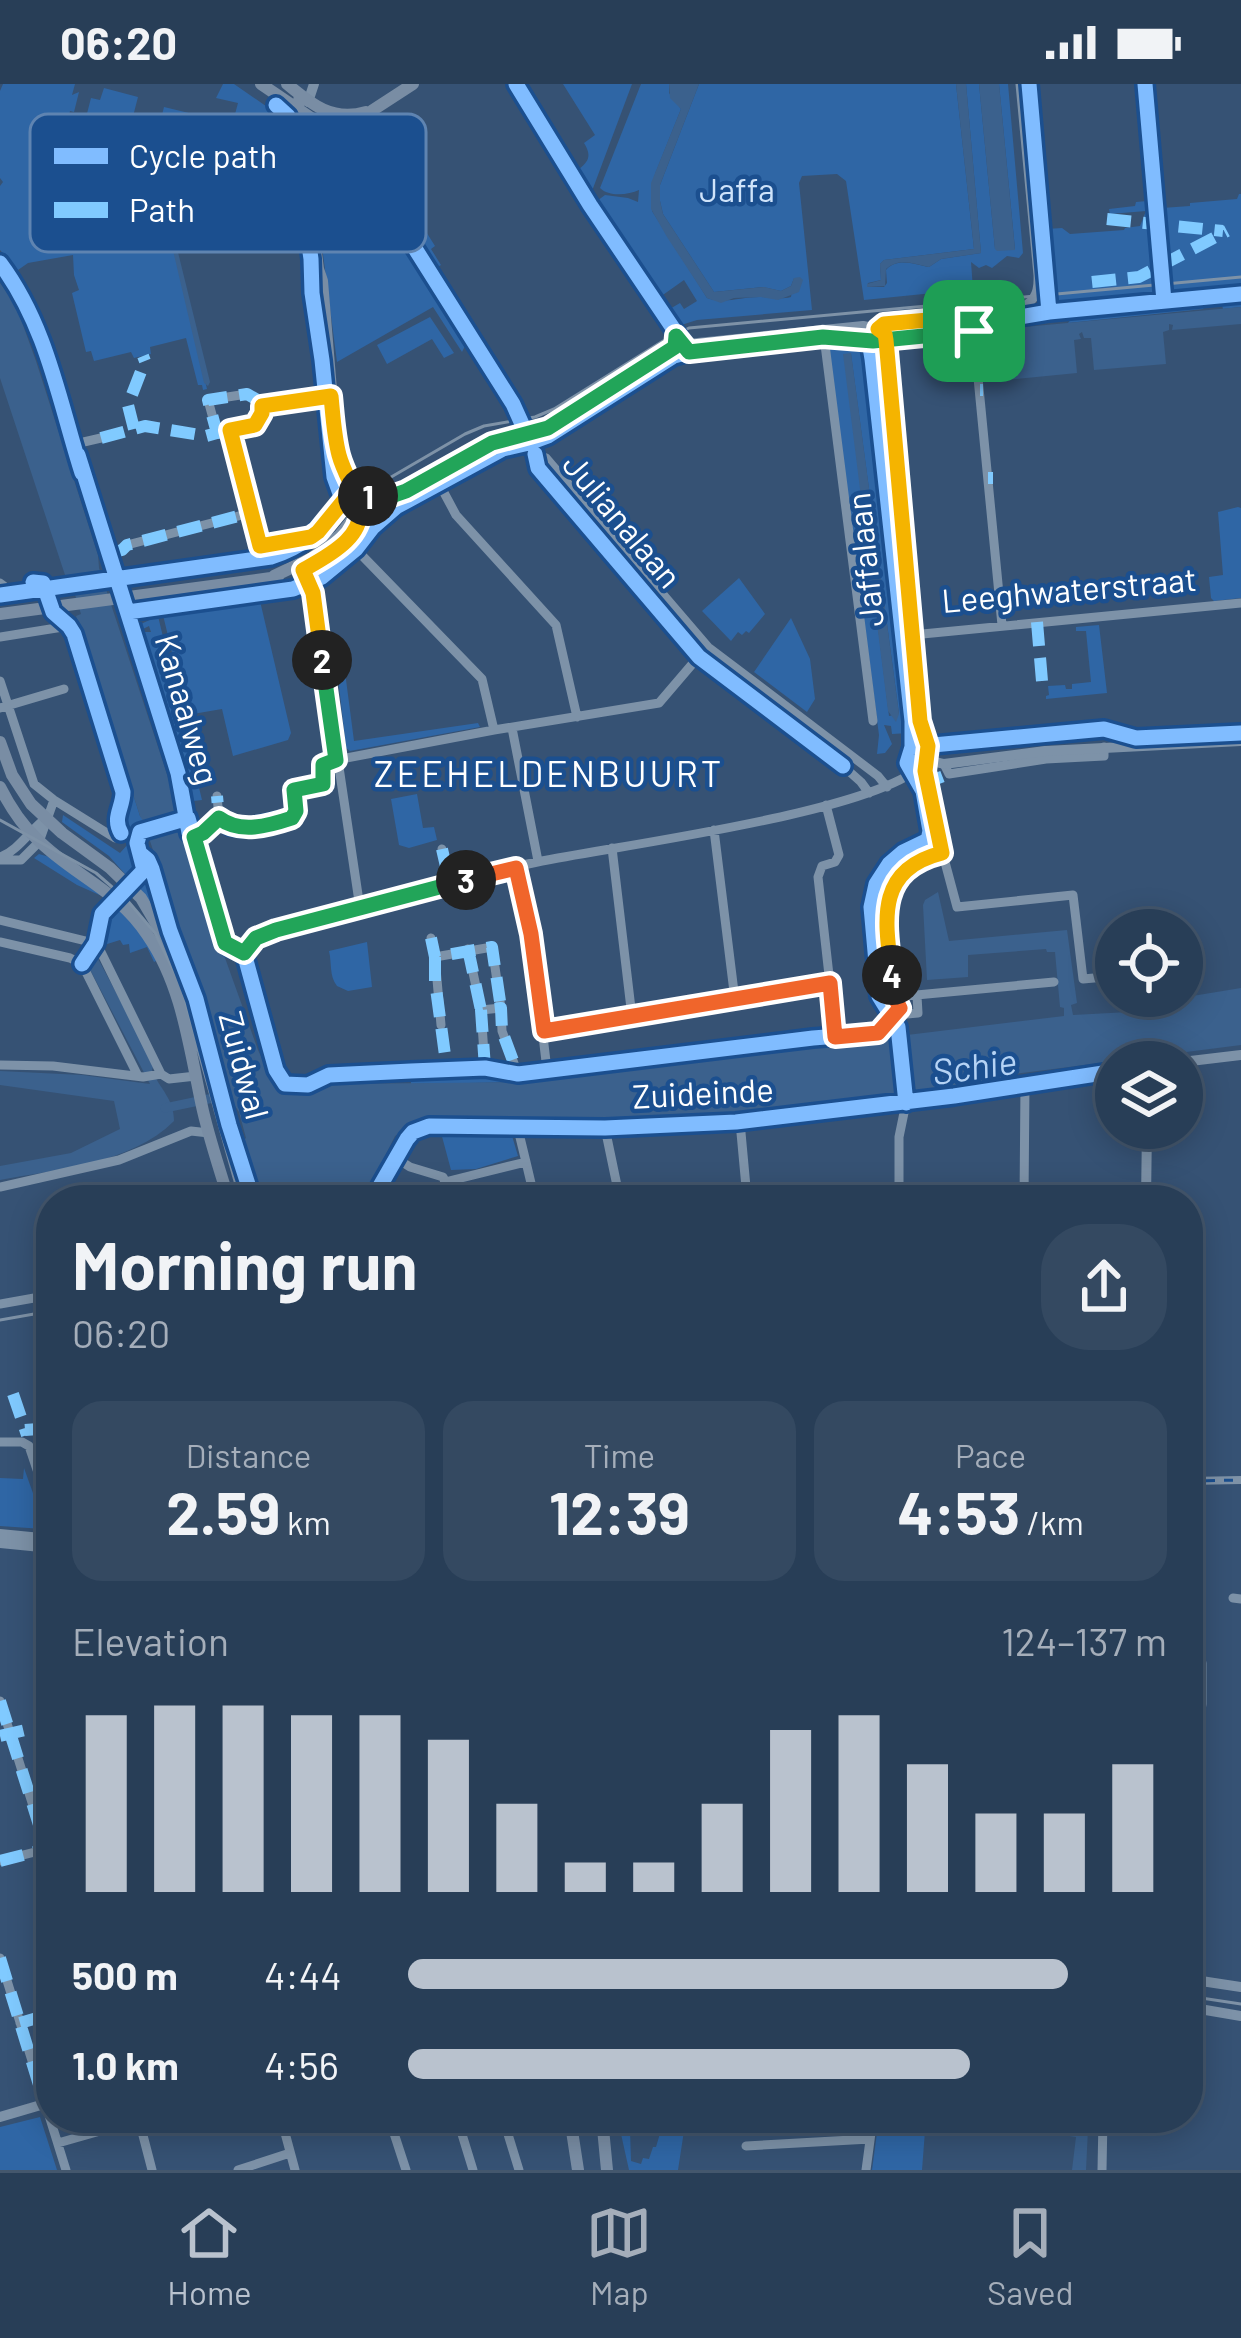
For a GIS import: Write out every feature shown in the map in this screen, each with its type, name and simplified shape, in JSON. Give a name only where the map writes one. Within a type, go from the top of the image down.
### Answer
[{"type":"main road","points":[[261,84],[301,97]]},
{"type":"main road","points":[[286,84],[318,109],[334,114]]},
{"type":"main road","points":[[360,114],[413,84]]},
{"type":"main road","points":[[0,614],[282,577],[324,559],[353,528],[359,503],[340,461],[316,283],[316,252]]},
{"type":"main road","name":"Zuidwal","points":[[0,742],[20,788],[46,818],[110,868],[148,907],[180,973],[210,1108],[239,1185]]},
{"type":"main road","name":"Zuidwal","points":[[0,787],[34,836],[110,892],[150,938],[178,998],[196,1076],[206,1091]]},
{"type":"main road","name":"Zuidwal","points":[[210,1108],[209,1133],[225,1185]]},
{"type":"main road","points":[[572,2133],[578,2170]]},
{"type":"main road","points":[[603,2133],[607,2170]]},
{"type":"street","points":[[301,97],[314,84]]},
{"type":"street","points":[[516,84],[590,205],[681,342],[688,344],[823,328],[878,329],[884,324],[1025,307],[1039,286],[1021,84]]},
{"type":"street","points":[[0,263],[25,299],[39,331],[75,444],[101,438]]},
{"type":"street","points":[[972,316],[1002,625]]},
{"type":"street","points":[[823,328],[873,721]]},
{"type":"street","name":"Jaffalaan","points":[[878,329],[886,340],[926,763]]},
{"type":"street","points":[[494,730],[482,679],[353,528],[383,499],[492,443],[553,425],[681,342]]},
{"type":"street","points":[[247,394],[259,399],[262,413],[255,425],[230,430],[217,433],[208,400],[247,394]]},
{"type":"street","points":[[262,406],[331,396]]},
{"type":"street","points":[[230,430],[256,535]]},
{"type":"street","name":"Julianalaan","points":[[527,435],[538,468],[699,657],[843,766],[869,794]]},
{"type":"street","name":"Julianalaan","points":[[536,454],[546,458],[708,646],[887,787]]},
{"type":"street","points":[[434,474],[456,515],[556,625],[577,717]]},
{"type":"street","points":[[128,545],[250,513]]},
{"type":"street","points":[[302,567],[313,593],[360,908]]},
{"type":"street","name":"Leeghwaterstraat","points":[[911,631],[1241,603]]},
{"type":"street","points":[[0,637],[69,626]]},
{"type":"street","points":[[336,760],[659,704],[708,646]]},
{"type":"street","points":[[0,681],[4,707],[31,778],[54,800],[115,838]]},
{"type":"street","points":[[4,707],[64,688]]},
{"type":"street","points":[[512,728],[538,861]]},
{"type":"street","points":[[244,953],[266,933],[538,861],[714,830],[869,794],[926,763],[1241,741]]},
{"type":"street","points":[[926,763],[957,907],[1073,895],[1083,980],[1095,979]]},
{"type":"street","points":[[217,796],[219,818],[230,826]]},
{"type":"street","points":[[0,859],[34,836],[54,800]]},
{"type":"street","points":[[826,805],[839,855],[835,862],[822,866],[818,877],[833,1011]]},
{"type":"street","name":"Kanaalweg","points":[[219,818],[194,837],[221,935],[229,947],[244,953],[276,1070],[285,1084],[313,1083],[329,1075],[484,1068]]},
{"type":"street","points":[[714,830],[735,1000]]},
{"type":"street","points":[[612,848],[632,1017]]},
{"type":"street","points":[[442,849],[450,884]]},
{"type":"street","points":[[917,996],[918,1012],[907,1014],[895,998],[885,919],[889,895],[914,865],[942,853]]},
{"type":"street","points":[[468,949],[481,1010],[484,1068],[518,1074],[547,1070],[531,934],[516,868]]},
{"type":"street","points":[[0,920],[99,948],[150,1075]]},
{"type":"street","points":[[431,938],[441,1025]]},
{"type":"street","points":[[0,942],[82,964],[150,1075]]},
{"type":"street","points":[[435,957],[507,942]]},
{"type":"street","points":[[492,947],[506,1040],[518,1074]]},
{"type":"street","points":[[895,998],[1054,982]]},
{"type":"street","points":[[544,1031],[830,983]]},
{"type":"street","points":[[481,1010],[501,1014]]},
{"type":"street","points":[[484,1039],[506,1040]]},
{"type":"street","points":[[1203,1060],[1241,1055]]},
{"type":"street","points":[[0,1065],[169,1079],[196,1076]]},
{"type":"street","name":"Zuideinde","points":[[396,1158],[413,1132],[429,1126],[605,1128],[740,1122],[1095,1074]]},
{"type":"street","points":[[1024,1185],[1025,1084]]},
{"type":"street","points":[[899,1185],[899,1137],[906,1102]]},
{"type":"street","points":[[740,1122],[747,1185]]},
{"type":"street","points":[[517,1125],[532,1185]]},
{"type":"street","points":[[605,1128],[617,1185]]},
{"type":"street","points":[[0,1187],[118,1160],[191,1132],[209,1133]]},
{"type":"street","points":[[1146,1185],[1147,1149]]},
{"type":"street","points":[[381,1185],[396,1158],[443,1178],[446,1185]]},
{"type":"street","points":[[445,1182],[526,1162]]},
{"type":"street","points":[[0,1304],[36,1298]]},
{"type":"street","points":[[0,1442],[25,1443],[36,1467]]},
{"type":"street","points":[[32,1455],[36,1455]]},
{"type":"street","points":[[0,1539],[36,1543]]},
{"type":"street","points":[[0,1701],[5,1735],[36,1814]]},
{"type":"street","points":[[0,1861],[36,1851]]},
{"type":"street","points":[[0,1961],[36,2067]]},
{"type":"street","points":[[1203,1981],[1241,1987]]},
{"type":"street","points":[[1203,2010],[1241,2016]]},
{"type":"street","points":[[20,2023],[36,2018]]},
{"type":"street","points":[[0,2117],[36,2107]]},
{"type":"street","points":[[56,2133],[66,2170]]},
{"type":"street","points":[[58,2144],[95,2133]]},
{"type":"street","points":[[145,2133],[152,2170]]},
{"type":"street","points":[[285,2133],[295,2170]]},
{"type":"street","points":[[394,2133],[406,2170]]},
{"type":"street","points":[[462,2133],[473,2170]]},
{"type":"street","points":[[508,2133],[519,2170]]},
{"type":"street","points":[[866,2170],[871,2133]]},
{"type":"street","points":[[1102,2170],[1103,2133]]},
{"type":"street","points":[[746,2146],[870,2139]]},
{"type":"street","points":[[238,2170],[290,2153]]},
{"type":"green space","points":[[3,84],[75,84],[72,95],[79,92],[74,112],[30,114],[30,252],[175,252],[207,389],[198,385],[186,338],[150,347],[151,354],[134,358],[131,352],[94,361],[91,351],[86,352],[72,293],[79,290],[73,255],[28,263],[18,270],[0,250]]},
{"type":"green space","points":[[223,84],[234,84],[277,114],[235,114],[238,103],[216,98]]},
{"type":"green space","points":[[563,84],[632,84],[592,191],[579,169],[588,157],[584,143],[595,135]]},
{"type":"green space","name":"Jaffa","points":[[641,84],[669,84],[669,93],[681,109],[655,174],[652,211],[707,298],[791,297],[794,278],[781,291],[763,287],[714,292],[663,214],[660,185],[699,84],[956,84],[974,249],[884,260],[881,280],[867,287],[884,287],[886,270],[895,264],[929,267],[941,259],[981,253],[966,84],[979,84],[995,249],[1015,249],[999,84],[1008,84],[1023,253],[1019,258],[1007,256],[992,268],[971,262],[973,289],[864,300],[846,181],[837,174],[802,176],[812,310],[697,320],[678,326],[668,310],[680,303],[684,309],[697,301],[684,280],[660,297],[597,201],[605,195],[638,202],[639,190],[619,194],[600,188]]},
{"type":"green space","points":[[104,88],[138,97],[134,114],[87,114],[91,98],[100,100]]},
{"type":"green space","points":[[164,107],[189,114],[162,114]]},
{"type":"green space","points":[[1239,194],[1241,307],[1223,309],[1222,305],[1068,323],[1074,316],[1055,309],[1047,229],[1062,228],[1070,234],[1124,230],[1140,226],[1146,211],[1110,214],[1109,209],[1147,201],[1148,209],[1190,206],[1237,199]]},
{"type":"green space","points":[[426,232],[441,265],[436,268],[426,252]]},
{"type":"green space","points":[[323,252],[415,252],[431,277],[426,280],[440,293],[436,296],[443,296],[469,338],[462,352],[433,307],[337,362]]},
{"type":"green space","points":[[430,317],[454,353],[444,358],[432,339],[387,364],[377,345]]},
{"type":"green space","points":[[828,342],[864,345],[870,366],[909,722],[909,733],[892,734],[891,726],[884,725],[892,744],[885,753],[877,754],[879,735]],"holes":[[[844,354],[851,354],[899,714],[889,716]]]},
{"type":"green space","points":[[1238,507],[1241,598],[1214,601],[1209,577],[1223,575],[1218,512]]},
{"type":"green space","points":[[739,578],[765,614],[749,633],[738,632],[731,641],[702,611]]},
{"type":"green space","points":[[260,601],[291,733],[288,740],[233,756],[222,709],[187,715],[163,615]]},
{"type":"green space","points":[[158,616],[202,800],[193,801],[191,779],[144,632],[151,632],[141,624]]},
{"type":"green space","points":[[791,618],[810,659],[815,699],[807,712],[754,672]]},
{"type":"green space","points":[[79,623],[145,824],[136,823],[137,828],[128,830],[122,823],[125,793],[72,624]]},
{"type":"green space","points":[[1099,625],[1107,693],[1046,699],[1048,686],[1072,689],[1072,684],[1091,682],[1086,631],[1076,631],[1076,627]]},
{"type":"green space","points":[[342,649],[354,741],[478,723],[480,727],[350,751],[335,650]]},
{"type":"green space","points":[[417,794],[423,828],[434,827],[437,840],[409,848],[399,845],[391,799]]},
{"type":"green space","points":[[63,815],[120,853],[129,843],[137,866],[133,875],[139,881],[150,875],[167,927],[109,856],[62,822]]},
{"type":"green space","points":[[39,854],[74,870],[107,896],[158,960],[154,962],[147,947],[130,953],[129,944],[120,940],[104,945],[101,929],[113,905],[34,858]]},
{"type":"green space","points":[[367,942],[372,987],[348,991],[337,986],[329,951]]},
{"type":"green space","points":[[859,1038],[859,1042],[528,1082],[411,1084],[411,1079],[488,1079],[488,1073],[529,1078]]},
{"type":"green space","points":[[440,1129],[510,1129],[518,1156],[476,1169],[451,1170]]},
{"type":"green space","points":[[24,1468],[36,1502],[36,1529],[0,1526],[0,1478],[23,1479]]},
{"type":"green space","points":[[36,2118],[36,2133],[45,2133],[57,2170],[0,2170],[0,2127]]},
{"type":"green space","points":[[621,2133],[630,2133],[631,2161],[641,2164],[656,2147],[660,2133],[684,2133],[678,2170],[629,2170]]},
{"type":"green space","points":[[877,2133],[925,2133],[922,2170],[872,2170]]},
{"type":"water","points":[[669,84],[699,84],[660,185],[663,214],[714,292],[764,287],[781,291],[800,277],[799,292],[778,300],[734,298],[721,303],[707,298],[667,237],[651,209],[651,183],[681,109],[670,98]]},
{"type":"water","points":[[956,84],[966,84],[981,253],[941,259],[929,267],[897,263],[886,269],[885,286],[867,287],[881,280],[884,260],[974,249]]},
{"type":"water","points":[[979,84],[999,84],[1015,250],[995,249]]},
{"type":"water","points":[[173,252],[178,252],[210,382],[208,386]]},
{"type":"water","name":"Schie","points":[[0,283],[15,303],[36,361],[191,863],[258,1050],[273,1082],[286,1093],[302,1095],[328,1084],[528,1082],[891,1038],[892,1046],[908,1044],[907,1035],[1064,1016],[1055,952],[1046,949],[968,955],[968,977],[927,980],[923,905],[938,892],[949,941],[1067,930],[1077,1003],[1071,1005],[1073,1015],[1203,1017],[1203,994],[1241,988],[1241,1045],[1203,1050],[1203,1041],[1095,1041],[1095,1064],[1006,1075],[987,1085],[918,1094],[912,1085],[900,1086],[896,1096],[824,1107],[666,1121],[428,1119],[395,1136],[370,1185],[258,1185],[239,1112],[228,1102],[223,1062],[149,838],[159,834],[154,819],[145,819],[145,824],[140,816],[76,616],[81,614],[0,378]]},
{"type":"water","points":[[1241,307],[1241,324],[1172,330],[1169,324],[1163,332],[1166,364],[1094,370],[1091,338],[1084,338],[1082,332],[1081,339],[1074,340],[1077,373],[1006,380],[1001,329]]},
{"type":"water","points":[[851,353],[899,714],[896,722],[888,711],[843,354]]},
{"type":"water","points":[[94,951],[154,1064],[152,1070],[169,1100],[174,1121],[115,1156],[0,1180],[0,1166],[71,1153],[120,1129],[114,1101],[0,1085],[0,1071],[150,1084],[86,962]]},
{"type":"water","points":[[1048,2133],[1088,2133],[1086,2170],[1072,2170],[1076,2137]]},
{"type":"waterway","points":[[165,1108],[237,1093]]},
{"type":"tram line","points":[[0,599],[281,559],[313,542],[374,487],[465,434],[554,409],[689,328],[1241,277]]},
{"type":"tram line","points":[[0,820],[96,873],[155,933],[181,985],[237,1185]]},
{"type":"tram line","points":[[0,1320],[36,1314]]},
{"type":"tram line","points":[[1203,1998],[1241,2004]]},
{"type":"railway","points":[[1203,1481],[1241,1480]]},
{"type":"marked path","points":[[1107,219],[1223,231]]},
{"type":"marked path","points":[[1092,282],[1139,277],[1227,231]]},
{"type":"marked path","points":[[134,429],[128,405],[143,356]]},
{"type":"marked path","points":[[247,394],[261,402],[259,418],[248,426],[217,433],[208,400],[247,394]]},
{"type":"marked path","points":[[262,406],[331,396]]},
{"type":"marked path","points":[[101,438],[145,426],[206,436],[217,433]]},
{"type":"marked path","points":[[230,430],[256,535]]},
{"type":"marked path","points":[[988,478],[993,478]]},
{"type":"marked path","points":[[110,553],[250,513]]},
{"type":"marked path","points":[[1037,622],[1042,681]]},
{"type":"marked path","points":[[920,785],[949,774]]},
{"type":"marked path","points":[[204,832],[219,818],[217,796]]},
{"type":"marked path","points":[[442,849],[450,884]]},
{"type":"marked path","points":[[431,938],[435,957],[492,947],[501,1008]]},
{"type":"marked path","points":[[468,949],[481,1010]]},
{"type":"marked path","points":[[435,957],[447,1070]]},
{"type":"marked path","points":[[485,1068],[481,1010],[501,1008],[502,1031],[518,1074]]},
{"type":"marked path","points":[[13,1394],[27,1435]]},
{"type":"marked path","points":[[25,1430],[36,1429]]},
{"type":"marked path","points":[[0,1701],[36,1815]]},
{"type":"marked path","points":[[0,1736],[36,1728]]},
{"type":"marked path","points":[[0,1861],[36,1851]]},
{"type":"marked path","points":[[0,1958],[36,2075]]},
{"type":"marked path","points":[[20,2023],[36,2018]]},
{"type":"cycle path","points":[[516,84],[689,352]]},
{"type":"cycle path","points":[[1029,84],[1049,312]]},
{"type":"cycle path","points":[[1145,84],[1164,301]]},
{"type":"cycle path","points":[[276,105],[286,114]]},
{"type":"cycle path","points":[[310,252],[334,477],[343,502]]},
{"type":"cycle path","points":[[417,252],[513,404],[527,435]]},
{"type":"cycle path","points":[[0,263],[41,338],[82,473]]},
{"type":"cycle path","points":[[128,612],[293,589],[322,577],[396,507],[503,449],[548,436],[674,356],[823,337],[898,339],[982,329],[996,321],[1049,312],[1241,294]]},
{"type":"cycle path","points":[[864,341],[872,359],[912,721],[907,763],[923,791],[930,831],[928,840],[889,864],[876,884],[871,907],[879,996],[898,1027],[906,1103]]},
{"type":"cycle path","points":[[535,454],[538,468],[699,657],[843,766]]},
{"type":"cycle path","points":[[78,455],[178,773],[189,833]]},
{"type":"cycle path","points":[[0,595],[271,557],[311,536],[358,486],[384,516]]},
{"type":"cycle path","points":[[33,582],[43,583],[53,612],[74,634],[123,792],[118,817],[121,833]]},
{"type":"cycle path","points":[[912,747],[1104,729],[1136,738],[1241,733]]},
{"type":"cycle path","points":[[230,826],[246,828],[292,818],[294,790],[324,784],[323,765],[336,760]]},
{"type":"cycle path","points":[[188,818],[222,935],[229,947],[244,953],[276,1070],[285,1084],[308,1085],[329,1075],[411,1071],[485,1068],[518,1074],[877,1033],[900,1008]]},
{"type":"cycle path","points":[[82,964],[96,943],[102,914],[144,870],[137,843],[140,832],[188,818]]},
{"type":"cycle path","points":[[142,855],[152,869],[196,999],[248,1185]]},
{"type":"cycle path","points":[[381,1185],[407,1139],[429,1126],[605,1128],[736,1122],[1095,1074]]},
{"type":"district","name":"ZEEHELDENBUURT","points":[[549,772]]},
{"type":"route","points":[[974,331],[914,336],[898,339],[886,340],[873,341],[823,337],[689,352],[676,336],[675,347],[548,428],[492,443],[374,505],[358,486],[353,490],[345,499],[318,532],[311,537],[265,546],[258,544],[230,430],[255,425],[262,406],[331,396],[340,461],[347,472],[353,490],[359,503],[361,515],[352,536],[303,570],[313,593],[336,760],[323,765],[323,784],[294,790],[292,818],[246,828],[230,826],[219,818],[194,837],[225,943],[244,953],[256,938],[276,930],[516,868],[531,934],[544,1031],[830,983],[835,1037],[878,1033],[900,1008],[885,919],[889,895],[914,865],[942,853],[925,771],[928,748],[920,721],[886,340],[878,329],[884,324],[972,316],[974,331]]}]
